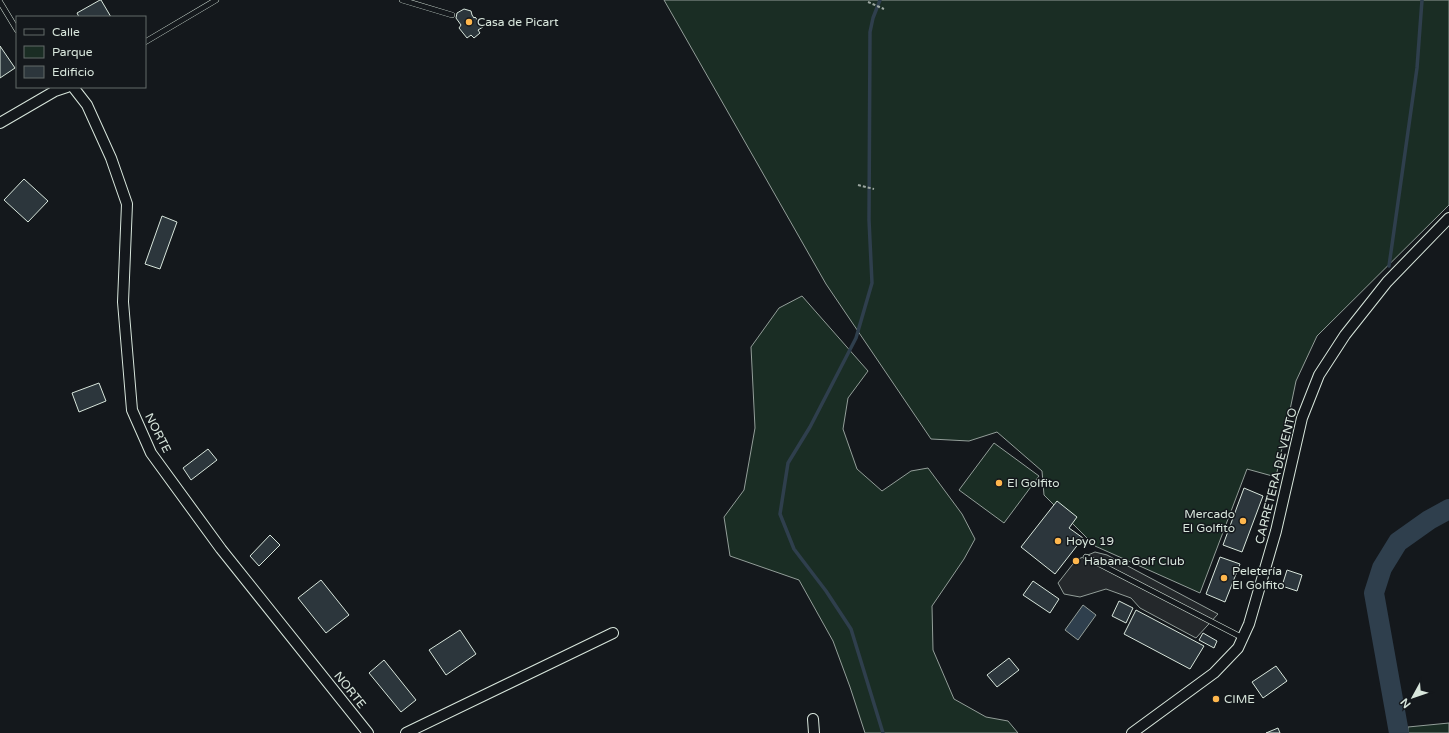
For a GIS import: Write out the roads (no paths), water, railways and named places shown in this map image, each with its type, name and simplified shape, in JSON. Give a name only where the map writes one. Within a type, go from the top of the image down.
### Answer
[{"type":"street","points":[[0,123],[55,91],[64,88]]},
{"type":"street","name":"NORTE","points":[[74,88],[87,105],[111,158],[126,204],[123,302],[132,410],[151,453],[221,549],[368,733]]},
{"type":"street","name":"CARRETERA DE VENTO","points":[[1132,733],[1214,673],[1232,656],[1243,638],[1249,624],[1276,531],[1302,418],[1319,375],[1345,335],[1387,282],[1449,218]]},
{"type":"street","points":[[406,733],[613,633]]},
{"type":"street","points":[[813,719],[814,733]]},
{"type":"lane","points":[[146,41],[216,0]]},
{"type":"lane","points":[[402,0],[452,15]]},
{"type":"lane","points":[[0,2],[16,28]]},
{"type":"lane","points":[[1086,557],[1243,638]]},
{"type":"water","points":[[1083,605],[1096,615],[1078,640],[1065,630]]},
{"type":"waterway","points":[[880,0],[873,18],[870,32],[869,220],[872,283],[856,338],[810,427],[788,463],[780,514],[794,549],[826,591],[851,629],[883,733]]},
{"type":"waterway","points":[[1389,266],[1417,68],[1422,0]]},
{"type":"waterway","points":[[1399,733],[1374,593],[1382,568],[1398,542],[1429,520],[1449,509]]},
{"type":"place","name":"Casa de Picart","points":[[469,22]]},
{"type":"place","name":"El Golfito","points":[[999,483]]},
{"type":"place","name":"Mercado El Golfito","points":[[1243,521]]},
{"type":"place","name":"Hoyo 19","points":[[1058,541]]},
{"type":"place","name":"Habana Golf Club","points":[[1076,561]]},
{"type":"place","name":"Peletería El Golfito","points":[[1224,578]]},
{"type":"place","name":"CIME","points":[[1216,699]]}]
